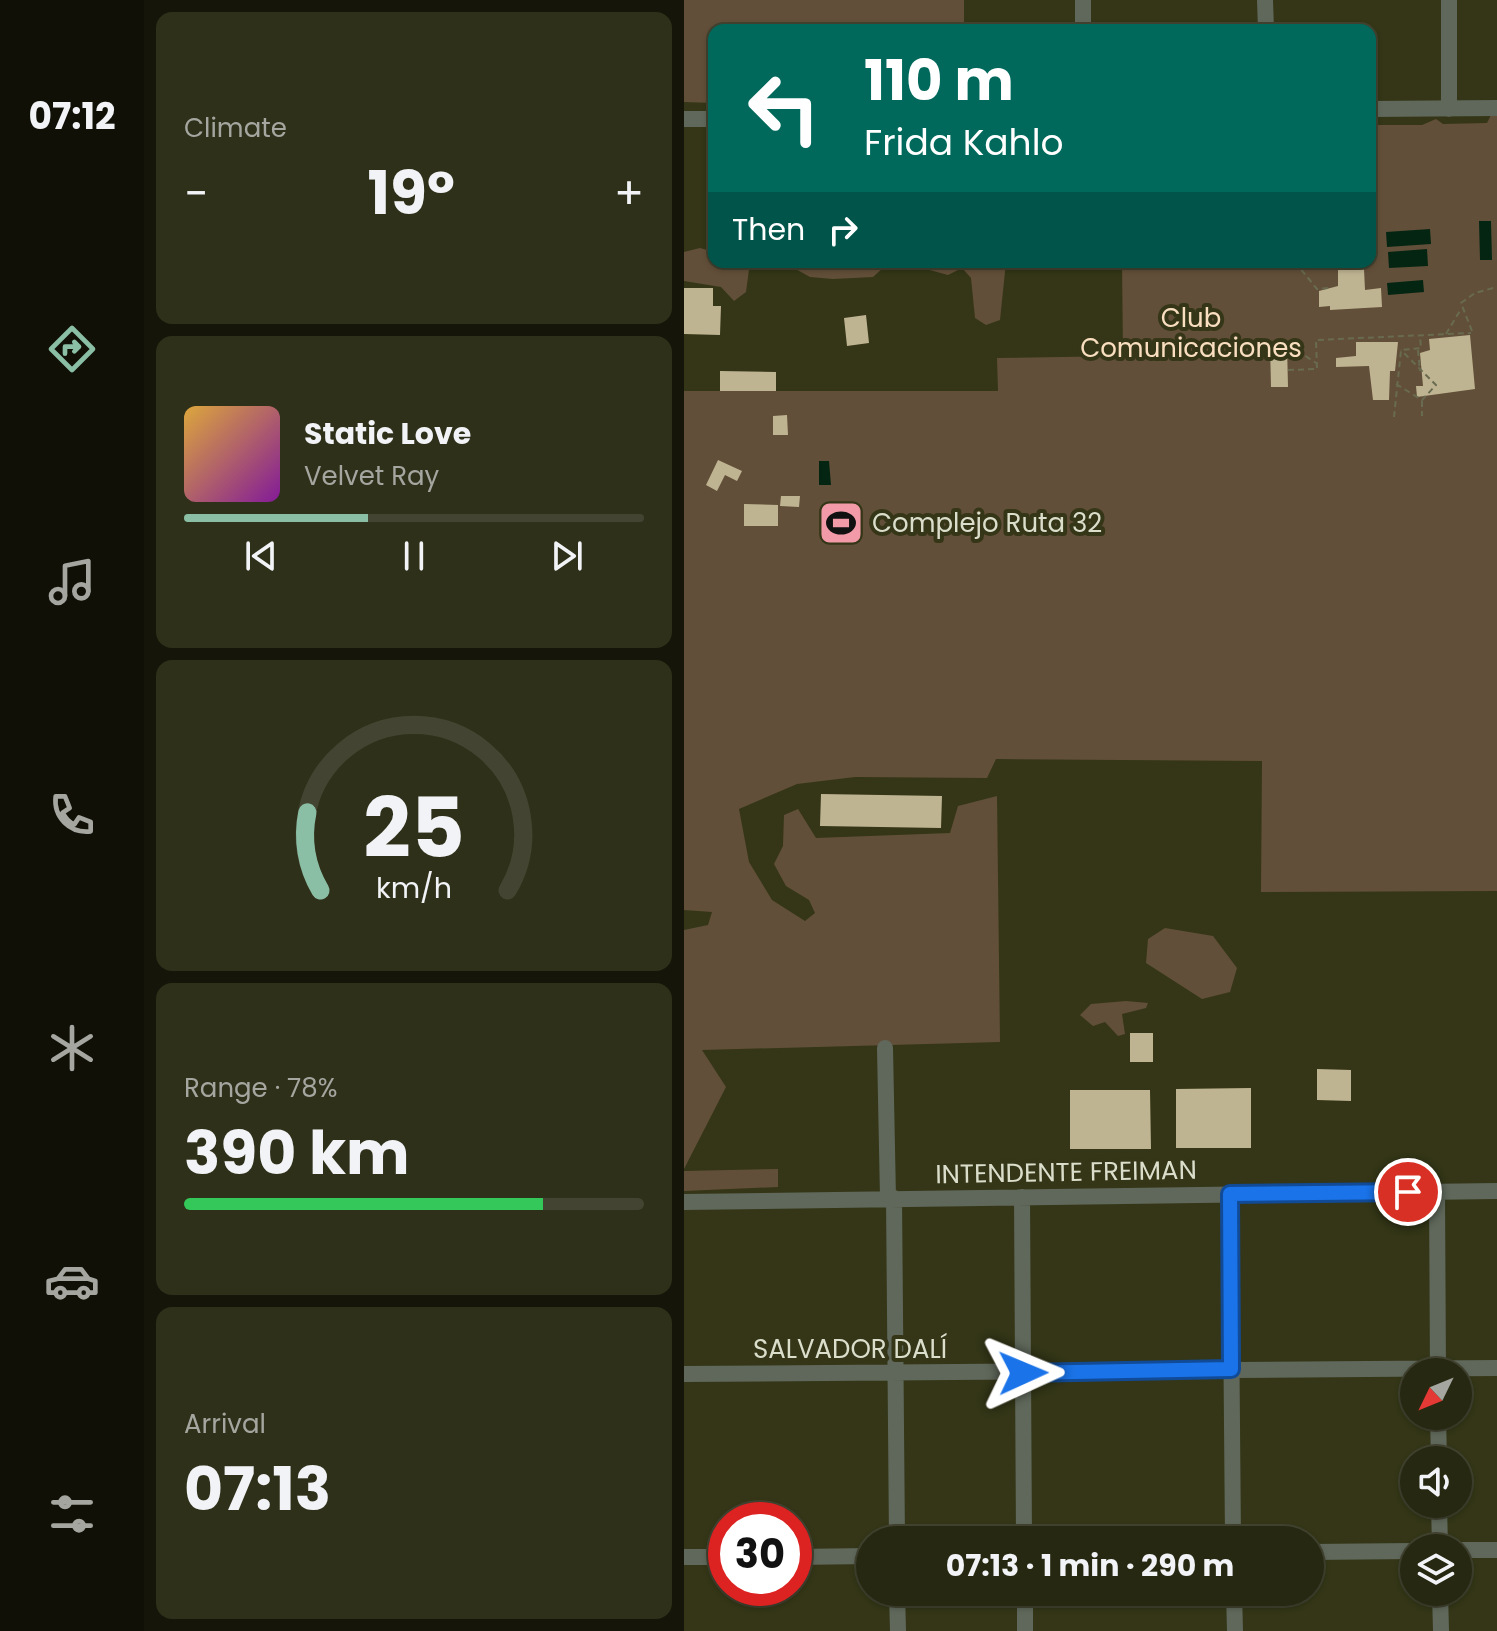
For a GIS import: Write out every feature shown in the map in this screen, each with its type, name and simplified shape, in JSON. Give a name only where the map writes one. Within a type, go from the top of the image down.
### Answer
[{"type":"street","points":[[1083,0],[1083,24]]},
{"type":"street","points":[[1265,0],[1266,24]]},
{"type":"street","points":[[1449,0],[1449,109]]},
{"type":"street","points":[[1376,109],[1497,108]]},
{"type":"street","points":[[684,119],[708,119]]},
{"type":"street","points":[[885,1048],[897,1526]]},
{"type":"street","name":"INTENDENTE FREIMAN","points":[[684,1202],[1497,1191]]},
{"type":"street","points":[[1437,1192],[1438,1358]]},
{"type":"street","points":[[1230,1194],[1233,1526]]},
{"type":"street","points":[[1022,1197],[1024,1526]]},
{"type":"street","name":"SALVADOR DALÍ","points":[[1472,1369],[1497,1368]]},
{"type":"street","name":"SALVADOR DALÍ","points":[[684,1374],[1400,1370]]},
{"type":"street","points":[[1472,1550],[1497,1550]]},
{"type":"street","points":[[1324,1552],[1400,1551]]},
{"type":"street","points":[[812,1557],[856,1556]]},
{"type":"street","points":[[684,1557],[708,1557]]},
{"type":"street","points":[[897,1606],[898,1631]]},
{"type":"street","points":[[1025,1606],[1025,1631]]},
{"type":"street","points":[[1234,1606],[1235,1631]]},
{"type":"street","points":[[1440,1606],[1441,1631]]},
{"type":"path","points":[[1231,268],[1255,269]]},
{"type":"path","points":[[1300,268],[1317,289],[1328,288]]},
{"type":"path","points":[[1445,335],[1465,298],[1497,287]]},
{"type":"path","points":[[1288,370],[1317,369],[1316,340],[1472,332],[1462,308]]},
{"type":"path","points":[[1420,337],[1420,372]]},
{"type":"path","points":[[1401,350],[1418,349]]},
{"type":"path","points":[[1401,350],[1436,385],[1422,400],[1422,416]]},
{"type":"path","points":[[1394,417],[1401,350]]},
{"type":"path","points":[[1287,351],[1298,351],[1317,363]]},
{"type":"path","points":[[1396,384],[1422,400]]},
{"type":"green space","points":[[684,0],[964,0],[964,24],[708,24],[708,103],[684,102]]},
{"type":"green space","name":"Club Comunicaciones","points":[[1497,103],[1497,891],[1261,892],[1262,761],[996,759],[987,778],[855,777],[797,784],[739,809],[749,862],[772,900],[805,921],[815,913],[809,900],[786,886],[774,864],[783,846],[784,815],[798,809],[816,838],[950,833],[958,806],[997,796],[1000,1042],[702,1050],[726,1087],[684,1169],[684,930],[708,925],[712,912],[684,910],[684,391],[998,391],[997,358],[1123,356],[1122,268],[1376,268],[1376,125],[1422,125],[1436,119],[1443,124],[1487,123]]},
{"type":"green space","points":[[700,248],[708,250],[708,268],[749,268],[746,292],[734,301],[721,287],[684,281],[684,252]]},
{"type":"green space","points":[[794,268],[883,268],[873,277],[810,277]]},
{"type":"green space","points":[[922,268],[962,268],[948,275]]},
{"type":"green space","points":[[962,268],[1005,268],[1000,320],[986,325],[975,318],[971,278]]},
{"type":"green space","points":[[1165,928],[1213,936],[1237,968],[1230,992],[1202,999],[1146,963],[1148,939]]},
{"type":"green space","points":[[1148,1003],[1146,1008],[1122,1014],[1125,1034],[1118,1036],[1105,1022],[1093,1026],[1080,1015],[1091,1004]]},
{"type":"green space","points":[[778,1169],[778,1187],[684,1191],[684,1171]]},
{"type":"shaded area","points":[[1479,221],[1491,221],[1492,260],[1480,260]]},
{"type":"shaded area","points":[[1430,229],[1431,244],[1387,247],[1386,232]]},
{"type":"shaded area","points":[[1427,249],[1428,266],[1389,268],[1388,252]]},
{"type":"shaded area","points":[[1423,280],[1424,292],[1388,295],[1387,283]]},
{"type":"shaded area","points":[[819,461],[829,461],[831,485],[819,485]]},
{"type":"building","points":[[1364,269],[1365,290],[1381,288],[1382,307],[1330,310],[1330,306],[1319,307],[1319,291],[1338,286],[1338,270]]},
{"type":"building","points":[[684,288],[713,288],[713,306],[721,306],[720,335],[684,334]]},
{"type":"building","points":[[866,315],[869,343],[847,346],[844,318]]},
{"type":"building","points":[[1470,335],[1475,389],[1417,397],[1416,386],[1423,386],[1420,353],[1430,350],[1429,339]]},
{"type":"building","points":[[1356,342],[1398,342],[1395,371],[1390,371],[1389,400],[1373,400],[1369,366],[1336,367],[1336,358],[1356,356]]},
{"type":"building","points":[[1270,345],[1287,345],[1288,387],[1271,387]]},
{"type":"building","points":[[720,371],[776,372],[776,391],[720,391]]},
{"type":"building","points":[[787,415],[788,435],[773,435],[773,416]]},
{"type":"building","points":[[718,460],[742,471],[737,481],[725,475],[717,491],[706,485]]},
{"type":"building","points":[[781,496],[800,496],[799,507],[780,506]]},
{"type":"building","points":[[744,504],[778,505],[778,526],[744,526]]},
{"type":"building","points":[[821,794],[942,796],[941,828],[820,826]]},
{"type":"building","points":[[1130,1033],[1153,1033],[1153,1062],[1130,1062]]},
{"type":"building","points":[[1317,1069],[1351,1070],[1351,1101],[1317,1100]]},
{"type":"building","points":[[1251,1088],[1251,1148],[1176,1148],[1176,1089]]},
{"type":"building","points":[[1070,1090],[1150,1090],[1151,1149],[1070,1149]]},
{"type":"place","name":"Complejo Ruta 32","points":[[841,523]]},
{"type":"route","points":[[1023,1373],[1231,1369],[1230,1194],[1408,1192]]}]
